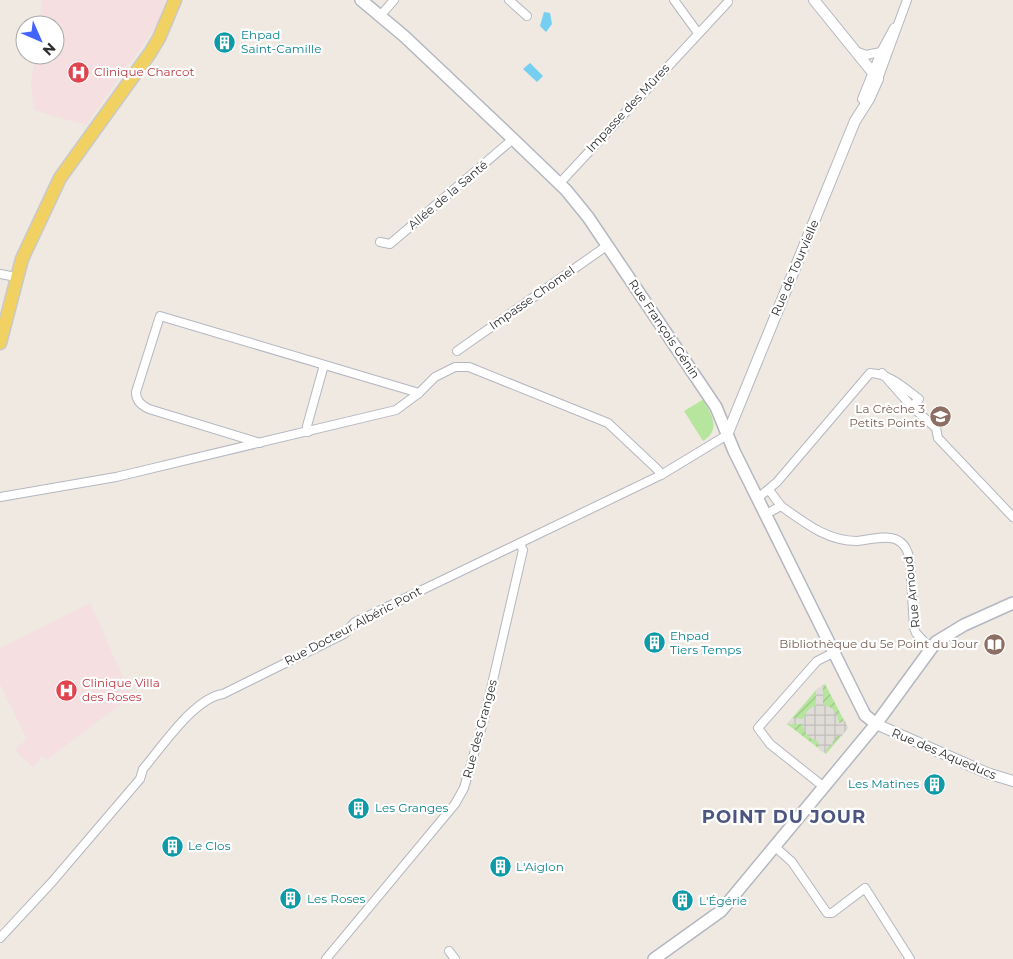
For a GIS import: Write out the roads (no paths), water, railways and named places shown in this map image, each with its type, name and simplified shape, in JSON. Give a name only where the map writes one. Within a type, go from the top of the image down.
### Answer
[{"type":"main road","points":[[0,343],[16,277],[28,242],[60,178],[160,38],[175,0]]},
{"type":"main road","name":"Rue François Génin","points":[[361,0],[513,139],[584,211],[714,403],[758,498],[865,715],[876,724]]},
{"type":"main road","points":[[654,959],[718,914],[876,724],[930,648],[944,636],[964,625],[1013,603]]},
{"type":"street","points":[[380,16],[394,0]]},
{"type":"street","points":[[510,0],[527,16]]},
{"type":"street","points":[[674,0],[698,33]]},
{"type":"street","points":[[814,0],[875,75]]},
{"type":"street","name":"Rue de Tourvielle","points":[[728,435],[852,126],[866,103],[881,52],[898,22],[907,0]]},
{"type":"street","name":"Impasse des Mûres","points":[[559,184],[728,2]]},
{"type":"street","name":"Rue de Tourvielle","points":[[875,75],[892,45],[898,22]]},
{"type":"street","points":[[858,52],[866,55],[881,52]]},
{"type":"street","name":"Allée de la Santé","points":[[380,242],[390,244],[513,139]]},
{"type":"street","name":"Impasse Chomel","points":[[457,352],[608,245]]},
{"type":"street","points":[[0,274],[16,277]]},
{"type":"street","points":[[261,443],[149,409],[141,404],[136,397],[136,392],[160,316],[419,393]]},
{"type":"street","points":[[308,432],[306,426],[324,364]]},
{"type":"street","points":[[0,496],[116,477],[396,410],[419,393],[435,377],[454,367],[469,367],[608,423],[661,475]]},
{"type":"street","points":[[758,498],[769,490],[870,372],[882,373],[912,406],[936,428],[938,438],[1013,518]]},
{"type":"street","name":"Rue Docteur Albéric Pont","points":[[0,938],[52,882],[140,779],[144,769],[186,718],[207,699],[223,694],[344,634],[355,622],[370,614],[661,475],[728,435]]},
{"type":"street","name":"Rue Arnoud","points":[[769,490],[781,506],[816,531],[855,541],[890,538],[904,545],[910,560],[914,628],[916,633],[930,648]]},
{"type":"street","points":[[766,514],[781,506]]},
{"type":"street","name":"Rue des Granges","points":[[326,959],[461,794],[470,770],[502,643],[523,550],[520,544]]},
{"type":"street","points":[[824,788],[770,744],[758,728],[817,661],[835,652]]},
{"type":"street","name":"Rue des Aqueducs","points":[[876,724],[987,773],[1013,781]]},
{"type":"street","points":[[774,846],[792,862],[827,913],[832,914],[865,888],[910,959]]},
{"type":"street","points":[[449,951],[455,959]]},
{"type":"water","points":[[544,12],[550,13],[552,24],[546,32],[540,26]]},
{"type":"water","points":[[530,63],[543,76],[537,82],[523,69]]},
{"type":"place","name":"Ehpad Saint-Camille","points":[[225,42]]},
{"type":"place","name":"Clinique Charcot","points":[[78,72]]},
{"type":"place","name":"La Crèche 3 Petits Points","points":[[941,416]]},
{"type":"place","name":"Ehpad Tiers Temps","points":[[654,643]]},
{"type":"place","name":"Bibliothèque du 5e Point du Jour","points":[[994,644]]},
{"type":"place","name":"Clinique Villa des Roses","points":[[66,690]]},
{"type":"place","name":"Les Matines","points":[[935,784]]},
{"type":"place","name":"Les Granges","points":[[359,808]]},
{"type":"place","name":"Le Clos","points":[[172,846]]},
{"type":"place","name":"L'Aiglon","points":[[500,867]]},
{"type":"place","name":"Les Roses","points":[[291,899]]},
{"type":"place","name":"L'Égérie","points":[[683,901]]},
{"type":"district","name":"POINT DU JOUR","points":[[784,817]]}]
